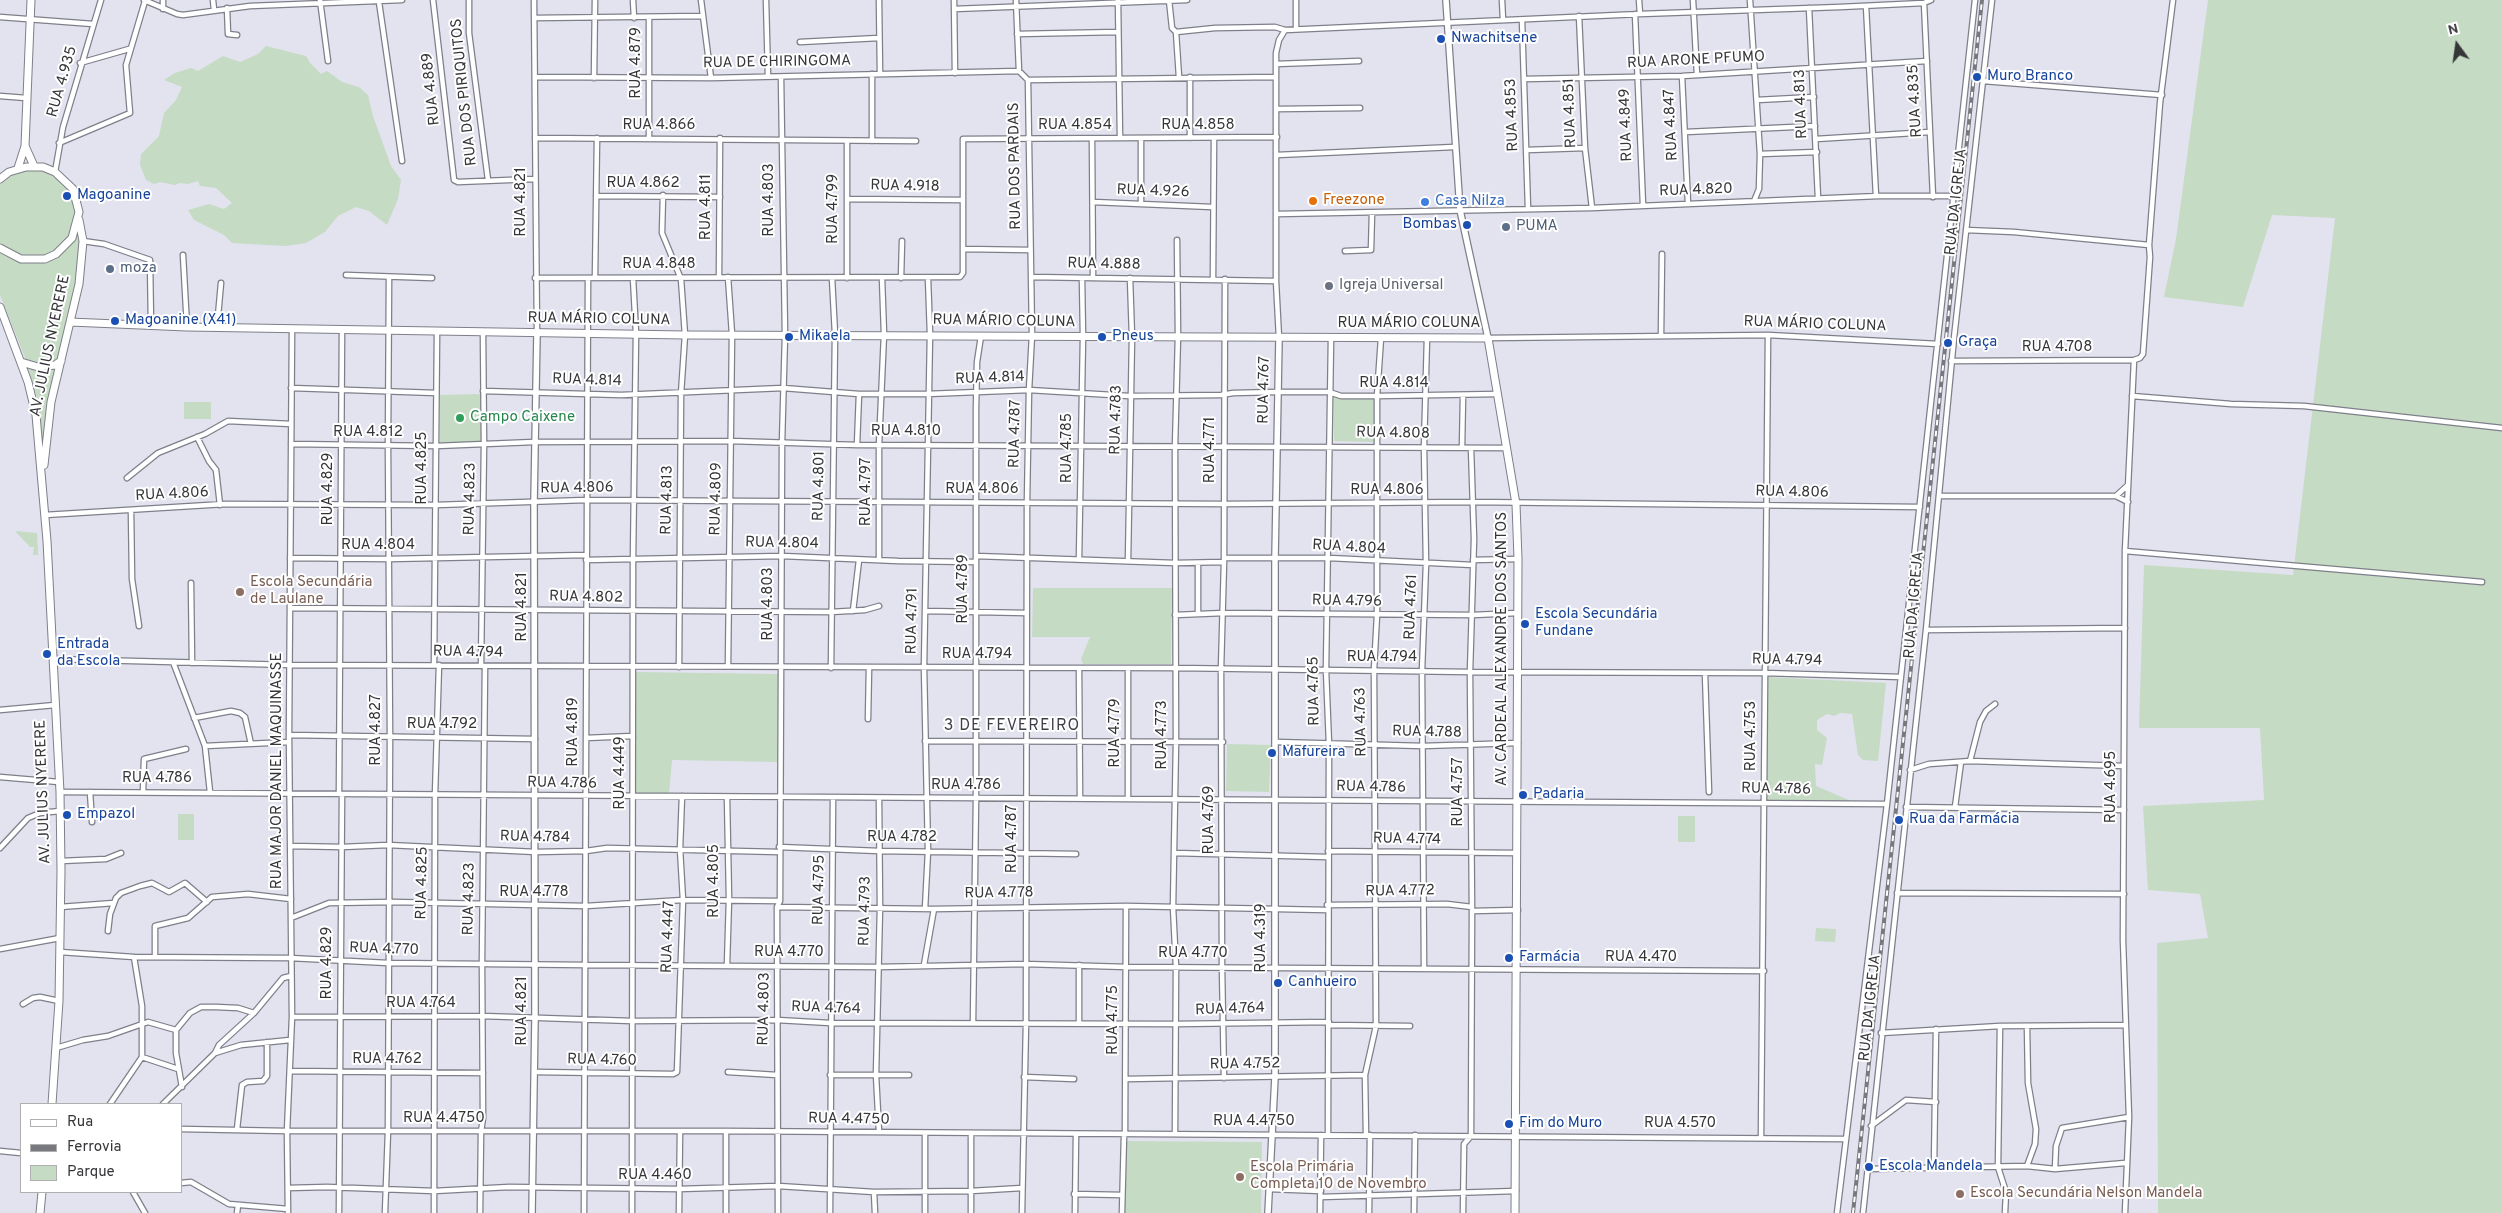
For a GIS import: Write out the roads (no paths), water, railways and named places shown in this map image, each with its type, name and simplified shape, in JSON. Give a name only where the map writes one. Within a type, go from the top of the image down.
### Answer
[{"type":"main road","points":[[18,168],[25,146],[26,78],[31,0]]},
{"type":"main road","points":[[25,146],[34,166]]},
{"type":"main road","points":[[0,179],[18,168],[34,166],[43,167],[55,172]]},
{"type":"main road","name":"AV. JULIUS NYERERE","points":[[43,478],[50,402],[73,322],[83,241],[73,189],[55,172]]},
{"type":"main road","points":[[0,248],[21,259],[45,258],[65,247],[72,238],[79,216]]},
{"type":"main road","name":"AV. JULIUS NYERERE","points":[[0,308],[21,362],[36,415],[43,478],[60,792],[60,952],[52,1103]]},
{"type":"main road","name":"RUA MÁRIO COLUNA","points":[[73,322],[187,327],[437,332],[1488,338]]},
{"type":"main road","name":"AV. CARDEAL ALEXANDRE DOS SANTOS","points":[[1488,338],[1516,504],[1518,559],[1516,671],[1518,743],[1516,853],[1518,910],[1516,1213]]},
{"type":"main road","points":[[21,362],[38,367],[55,365],[61,361]]},
{"type":"main road","points":[[40,1213],[42,1193]]},
{"type":"street","name":"RUA 4.935","points":[[55,172],[60,143],[80,63],[101,0]]},
{"type":"street","points":[[60,143],[130,113],[126,79],[129,49],[144,0],[163,9],[183,14],[227,8],[320,1],[379,2],[402,0]]},
{"type":"street","points":[[163,0],[163,9]]},
{"type":"street","points":[[213,0],[214,10]]},
{"type":"street","name":"RUA 4.889","points":[[433,0],[453,176],[458,182],[488,180]]},
{"type":"street","name":"RUA DOS PIRIQUITOS","points":[[469,0],[469,33],[488,180]]},
{"type":"street","name":"RUA 4.821","points":[[532,1213],[536,852],[534,391],[537,332],[534,278],[534,0]]},
{"type":"street","points":[[594,78],[595,0]]},
{"type":"street","points":[[633,0],[634,18]]},
{"type":"street","points":[[701,0],[711,78]]},
{"type":"street","points":[[766,0],[768,76]]},
{"type":"street","points":[[878,0],[880,73]]},
{"type":"street","points":[[954,0],[954,73]]},
{"type":"street","points":[[1016,0],[1019,72]]},
{"type":"street","points":[[954,9],[1188,0]]},
{"type":"street","points":[[1296,0],[1296,29]]},
{"type":"street","name":"AV. CARDEAL ALEXANDRE DOS SANTOS","points":[[1446,0],[1454,147],[1460,210],[1488,338]]},
{"type":"street","points":[[1502,0],[1503,20]]},
{"type":"street","name":"RUA 4.849","points":[[1639,0],[1637,14],[1638,77],[1643,205]]},
{"type":"street","points":[[1693,0],[1697,75]]},
{"type":"street","points":[[1750,0],[1760,154],[1759,189],[1754,201]]},
{"type":"street","points":[[1176,32],[1224,28],[1275,27],[1285,30],[1693,11],[1866,6],[1884,2],[1924,4],[1931,0]]},
{"type":"street","name":"RUA DA IGREJA","points":[[1837,1213],[1844,1139],[1887,804],[1975,0]]},
{"type":"street","name":"RUA DA IGREJA","points":[[1862,1213],[1926,630],[1951,361],[1992,0]]},
{"type":"street","points":[[2134,360],[2140,358],[2143,354],[2150,258],[2149,245],[2162,95],[2173,0]]},
{"type":"street","points":[[320,1],[328,61]]},
{"type":"street","points":[[1169,1],[1172,28],[1176,32],[1179,77]]},
{"type":"street","points":[[379,2],[402,161]]},
{"type":"street","points":[[1118,2],[1120,138]]},
{"type":"street","name":"RUA 4.835","points":[[1924,4],[1933,197]]},
{"type":"street","points":[[1866,6],[1876,196]]},
{"type":"street","points":[[227,8],[228,34],[237,35]]},
{"type":"street","name":"RUA 4.813","points":[[1809,8],[1818,198]]},
{"type":"street","points":[[534,18],[595,19],[703,16]]},
{"type":"street","name":"RUA 4.851","points":[[1579,16],[1585,148],[1592,208]]},
{"type":"street","points":[[0,18],[93,24]]},
{"type":"street","name":"RUA 4.879","points":[[649,18],[649,139]]},
{"type":"street","name":"RUA 4.853","points":[[1522,20],[1528,209]]},
{"type":"street","name":"RUA 4.767","points":[[1276,753],[1276,504],[1279,338],[1276,280],[1278,109],[1276,64],[1277,47],[1285,30]]},
{"type":"street","points":[[1018,34],[1118,32]]},
{"type":"street","points":[[800,42],[879,38]]},
{"type":"street","points":[[80,63],[129,49]]},
{"type":"street","points":[[1276,64],[1358,61]]},
{"type":"street","name":"RUA ARONE PFUMO","points":[[1524,79],[1682,76],[1813,66],[1926,62]]},
{"type":"street","name":"RUA DE CHIRINGOMA","points":[[535,78],[711,78],[880,73],[1019,72]]},
{"type":"street","name":"RUA DOS PARDAIS","points":[[1019,72],[1028,80],[1032,335]]},
{"type":"street","points":[[872,74],[872,141]]},
{"type":"street","name":"RUA 4.847","points":[[1682,76],[1688,204]]},
{"type":"street","name":"RUA 4.803","points":[[778,1213],[777,907],[780,901],[782,443],[785,335],[783,139],[780,77]]},
{"type":"street","points":[[1190,77],[1190,138]]},
{"type":"street","points":[[1028,80],[1276,77]]},
{"type":"street","points":[[1983,81],[2162,95]]},
{"type":"street","points":[[0,96],[26,98]]},
{"type":"street","points":[[1757,100],[1814,97]]},
{"type":"street","points":[[1278,109],[1360,108]]},
{"type":"street","points":[[1686,132],[1815,126]]},
{"type":"street","points":[[1816,139],[1930,132]]},
{"type":"street","name":"RUA 4.858","points":[[1120,138],[1277,137]]},
{"type":"street","name":"RUA 4.866","points":[[535,138],[916,141]]},
{"type":"street","points":[[596,278],[597,138]]},
{"type":"street","name":"RUA 4.811","points":[[719,277],[720,138]]},
{"type":"street","name":"RUA 4.854","points":[[963,200],[963,139],[1120,138]]},
{"type":"street","points":[[1141,138],[1141,203]]},
{"type":"street","points":[[1213,279],[1212,207],[1214,138]]},
{"type":"street","points":[[1092,139],[1092,277]]},
{"type":"street","name":"RUA 4.799","points":[[847,141],[847,278]]},
{"type":"street","points":[[1277,155],[1454,147]]},
{"type":"street","points":[[1526,150],[1585,148]]},
{"type":"street","points":[[1760,154],[1817,152]]},
{"type":"street","points":[[488,180],[534,179]]},
{"type":"street","points":[[1759,189],[1766,200]]},
{"type":"street","name":"RUA 4.813","points":[[663,195],[663,238],[681,279],[685,334],[681,394],[679,666]]},
{"type":"street","name":"RUA 4.862","points":[[596,196],[663,195],[720,197]]},
{"type":"street","name":"RUA 4.820","points":[[1277,214],[1592,208],[1876,196],[1954,196]]},
{"type":"street","name":"RUA 4.918","points":[[847,199],[963,200]]},
{"type":"street","points":[[963,200],[963,249],[1030,250]]},
{"type":"street","name":"RUA 4.926","points":[[1093,202],[1212,207]]},
{"type":"street","points":[[1345,250],[1371,250],[1372,213]]},
{"type":"street","points":[[1966,230],[2014,232],[2149,245]]},
{"type":"street","name":"RUA 4.773","points":[[1174,1134],[1176,967],[1173,907],[1176,742],[1175,447],[1178,336],[1177,240]]},
{"type":"street","points":[[83,241],[104,244],[150,260],[151,325]]},
{"type":"street","points":[[901,278],[902,241]]},
{"type":"street","name":"RUA 4.848","points":[[534,278],[928,278],[961,276],[963,249]]},
{"type":"street","points":[[1661,336],[1662,254]]},
{"type":"street","points":[[183,255],[187,327]]},
{"type":"street","points":[[346,275],[432,278]]},
{"type":"street","name":"RUA 4.888","points":[[1031,276],[1276,280]]},
{"type":"street","name":"RUA 4.827","points":[[385,1213],[388,1131],[390,737],[389,277]]},
{"type":"street","name":"RUA 4.809","points":[[728,277],[732,334],[728,666]]},
{"type":"street","points":[[588,278],[589,332]]},
{"type":"street","points":[[633,278],[636,333]]},
{"type":"street","name":"RUA 4.801","points":[[831,668],[835,334],[832,278]]},
{"type":"street","name":"RUA 4.797","points":[[879,560],[879,445],[884,334],[882,278]]},
{"type":"street","name":"RUA 4.791","points":[[925,909],[928,851],[924,741],[924,667],[927,611],[927,394],[930,334],[928,278]]},
{"type":"street","name":"RUA 4.785","points":[[1079,559],[1083,337],[1082,278]]},
{"type":"street","name":"RUA 4.783","points":[[1128,561],[1130,503],[1128,445],[1132,337],[1130,278]]},
{"type":"street","name":"RUA 4.771","points":[[1224,560],[1225,279]]},
{"type":"street","points":[[217,327],[221,283]]},
{"type":"street","name":"RUA MAJOR DANIEL MAQUINASSE","points":[[288,1211],[286,1131],[292,1017],[289,736],[292,329]]},
{"type":"street","name":"RUA 4.829","points":[[339,1213],[342,847],[338,737],[342,558],[342,330]]},
{"type":"street","name":"RUA 4.825","points":[[434,1213],[435,794],[438,736],[435,610],[437,332]]},
{"type":"street","name":"RUA 4.823","points":[[480,1213],[480,1132],[483,1118],[483,332]]},
{"type":"street","name":"RUA 4.819","points":[[584,1213],[587,797],[586,500],[589,332]]},
{"type":"street","name":"RUA 4.449","points":[[632,1213],[633,560],[636,333]]},
{"type":"street","name":"RUA 4.787","points":[[1022,1213],[1022,1133],[1026,1022],[1025,741],[1027,502],[1032,335]]},
{"type":"street","name":"RUA MÁRIO COLUNA","points":[[1488,338],[1768,335],[1938,344]]},
{"type":"street","name":"RUA 4.753","points":[[1761,1137],[1764,971],[1764,673],[1768,505],[1768,335]]},
{"type":"street","name":"RUA 4.789","points":[[973,1023],[976,800],[976,445],[977,362],[981,336]]},
{"type":"street","name":"RUA 4.765","points":[[1328,1135],[1327,800],[1329,744],[1326,670],[1329,614],[1329,392],[1331,338]]},
{"type":"street","name":"RUA 4.763","points":[[1369,1213],[1365,1075],[1376,1026],[1374,670],[1378,562],[1376,396],[1382,338]]},
{"type":"street","name":"RUA 4.761","points":[[1424,967],[1422,671],[1426,564],[1424,447],[1427,338]]},
{"type":"street","name":"RUA 4.708","points":[[1951,361],[2134,360]]},
{"type":"street","name":"RUA 4.695","points":[[2124,1213],[2125,1163],[2129,1117],[2125,1025],[2124,894],[2125,551],[2134,360]]},
{"type":"street","points":[[291,388],[436,393]]},
{"type":"street","name":"RUA 4.814","points":[[483,391],[681,394],[783,388],[859,394],[927,394],[1029,390],[1129,396],[1224,395],[1277,392],[1329,392],[1341,396],[1463,396],[1498,394]]},
{"type":"street","points":[[856,445],[859,394]]},
{"type":"street","points":[[1462,448],[1463,396]]},
{"type":"street","points":[[2132,396],[2231,404],[2304,406],[2502,428]]},
{"type":"street","points":[[127,478],[158,453],[228,422],[291,424]]},
{"type":"street","points":[[197,437],[209,461],[216,470],[220,505]]},
{"type":"street","name":"RUA 4.810","points":[[534,442],[731,441],[833,445],[1277,446]]},
{"type":"street","name":"RUA 4.812","points":[[291,444],[436,446],[534,442]]},
{"type":"street","name":"RUA 4.808","points":[[1277,446],[1508,448]]},
{"type":"street","name":"RUA 4.757","points":[[1463,1213],[1464,1144],[1471,1136],[1470,672],[1473,562],[1471,448]]},
{"type":"street","points":[[2116,496],[2128,485]]},
{"type":"street","points":[[1939,496],[2116,496],[2128,502]]},
{"type":"street","name":"RUA 4.806","points":[[45,515],[291,503],[436,505],[586,500],[681,502],[832,501],[977,504],[1027,502],[1425,504],[1472,502],[1516,504],[1920,507]]},
{"type":"street","points":[[131,510],[132,573],[138,626]]},
{"type":"street","points":[[2125,551],[2482,582]]},
{"type":"street","name":"RUA 4.804","points":[[290,558],[389,559],[535,556],[633,560],[782,556],[859,560],[976,562]]},
{"type":"street","name":"RUA 4.804","points":[[976,556],[1175,563],[1276,558],[1329,558],[1426,564],[1518,559]]},
{"type":"street","points":[[853,611],[859,560]]},
{"type":"street","name":"RUA 4.769","points":[[1224,560],[1221,669],[1224,1078]]},
{"type":"street","points":[[1198,563],[1198,614]]},
{"type":"street","points":[[191,583],[192,663]]},
{"type":"street","name":"RUA 4.802","points":[[291,608],[633,612],[782,610],[831,612],[853,611],[879,606]]},
{"type":"street","points":[[927,611],[1026,613]]},
{"type":"street","name":"RUA 4.796","points":[[1175,615],[1276,613],[1473,615],[1518,613]]},
{"type":"street","points":[[1926,630],[2125,628]]},
{"type":"street","name":"RUA 4.794","points":[[53,659],[291,665],[924,667],[976,669],[1175,668],[1705,674],[1764,673],[1901,678]]},
{"type":"street","points":[[173,662],[205,746],[210,792]]},
{"type":"street","points":[[868,719],[869,668]]},
{"type":"street","points":[[1079,668],[1080,798]]},
{"type":"street","name":"RUA 4.779","points":[[1128,668],[1128,798]]},
{"type":"street","points":[[1705,674],[1709,792]]},
{"type":"street","points":[[1970,761],[1980,722],[1986,711],[1995,704]]},
{"type":"street","points":[[0,710],[55,705]]},
{"type":"street","points":[[194,718],[231,711],[240,712],[245,717],[251,744]]},
{"type":"street","name":"RUA 4.792","points":[[289,736],[438,736],[535,739]]},
{"type":"street","points":[[586,738],[634,736]]},
{"type":"street","points":[[924,741],[1223,742]]},
{"type":"street","points":[[205,746],[289,742]]},
{"type":"street","name":"RUA 4.788","points":[[1277,742],[1423,746],[1471,746],[1518,743]]},
{"type":"street","points":[[143,792],[144,759],[186,749]]},
{"type":"street","name":"RUA 4.319","points":[[1268,1213],[1275,1077],[1274,908],[1276,753]]},
{"type":"street","points":[[1910,770],[1928,764],[1970,761],[2124,766]]},
{"type":"street","points":[[1955,807],[1961,762]]},
{"type":"street","points":[[0,778],[59,782]]},
{"type":"street","name":"RUA 4.786","points":[[60,792],[435,794],[587,797],[781,796],[976,800],[1128,798],[1375,802],[1764,802],[1887,804]]},
{"type":"street","points":[[90,792],[92,822]]},
{"type":"street","name":"RUA 4.447","points":[[669,1074],[677,1072],[683,900],[680,850],[682,796]]},
{"type":"street","name":"RUA 4.805","points":[[727,797],[729,899],[727,965]]},
{"type":"street","name":"RUA 4.795","points":[[830,1213],[833,798]]},
{"type":"street","name":"RUA 4.793","points":[[879,799],[880,907],[876,1023],[879,1132]]},
{"type":"street","points":[[1906,807],[2124,810]]},
{"type":"street","points":[[0,848],[28,818],[40,813],[60,812]]},
{"type":"street","name":"RUA 4.784","points":[[291,846],[342,847],[388,845],[536,852],[586,851],[607,848],[680,850],[779,849]]},
{"type":"street","name":"RUA 4.782","points":[[779,849],[1076,854]]},
{"type":"street","points":[[60,861],[106,859],[121,852]]},
{"type":"street","name":"RUA 4.774","points":[[1174,853],[1276,856],[1376,852],[1516,853]]},
{"type":"street","points":[[108,931],[114,903],[121,893],[152,883],[168,892],[185,884],[207,902]]},
{"type":"street","points":[[1897,893],[2124,894]]},
{"type":"street","points":[[155,957],[155,926],[188,918],[216,895],[248,894],[291,899]]},
{"type":"street","name":"RUA 4.778","points":[[291,918],[328,903],[586,906],[683,900],[780,901]]},
{"type":"street","points":[[60,907],[114,903]]},
{"type":"street","name":"RUA 4.772","points":[[1274,908],[1423,905],[1518,910]]},
{"type":"street","name":"RUA 4.778","points":[[777,907],[832,906],[925,909],[1025,906],[1274,908]]},
{"type":"street","name":"RUA 4.775","points":[[1122,1213],[1127,1022],[1126,906]]},
{"type":"street","points":[[924,965],[934,909]]},
{"type":"street","points":[[0,949],[60,938]]},
{"type":"street","name":"RUA 4.770","points":[[60,952],[134,957],[290,958],[388,963],[878,967],[1025,964],[1127,967],[1472,967],[1517,970]]},
{"type":"street","points":[[111,1103],[142,1057],[142,1006],[134,957]]},
{"type":"street","points":[[1079,965],[1079,1022]]},
{"type":"street","name":"RUA 4.470","points":[[1517,970],[1764,971]]},
{"type":"street","points":[[164,1103],[215,1053],[219,1045],[254,1013],[283,978],[291,976]]},
{"type":"street","points":[[23,1004],[33,998],[40,997],[58,1001]]},
{"type":"street","points":[[182,1087],[178,1069],[176,1030],[193,1010],[202,1007],[238,1008],[254,1013]]},
{"type":"street","name":"RUA 4.764","points":[[292,1017],[482,1016],[632,1021],[777,1020],[830,1023],[1127,1022],[1224,1024],[1275,1021],[1410,1026]]},
{"type":"street","points":[[56,1048],[83,1040],[108,1036],[142,1023],[153,1022],[176,1030]]},
{"type":"street","points":[[1881,1033],[2000,1026],[2125,1025]]},
{"type":"street","points":[[2000,1026],[1998,1167],[2006,1192],[2005,1213]]},
{"type":"street","points":[[2027,1026],[2028,1083],[2036,1129],[2035,1144],[2027,1166]]},
{"type":"street","points":[[1934,1167],[1936,1029]]},
{"type":"street","points":[[215,1053],[235,1046],[290,1040]]},
{"type":"street","points":[[237,1129],[242,1086],[247,1082],[263,1082],[267,1076],[267,1042]]},
{"type":"street","points":[[142,1057],[178,1069]]},
{"type":"street","name":"RUA 4.762","points":[[290,1070],[483,1073]]},
{"type":"street","name":"RUA 4.760","points":[[535,1072],[669,1074]]},
{"type":"street","points":[[728,1072],[777,1075]]},
{"type":"street","points":[[830,1075],[909,1075]]},
{"type":"street","name":"RUA 4.752","points":[[1126,1079],[1365,1075]]},
{"type":"street","points":[[1024,1077],[1074,1079]]},
{"type":"street","points":[[1871,1126],[1906,1100],[1936,1102]]},
{"type":"street","points":[[2055,1169],[2056,1146],[2062,1128],[2129,1117]]},
{"type":"street","name":"RUA 4.4750","points":[[182,1128],[340,1132],[726,1131],[1516,1136]]},
{"type":"street","points":[[679,1213],[680,1131]]},
{"type":"street","points":[[726,1131],[726,1213]]},
{"type":"street","points":[[925,1133],[925,1213]]},
{"type":"street","points":[[971,1133],[971,1213]]},
{"type":"street","points":[[1075,1213],[1076,1134]]},
{"type":"street","points":[[1320,1213],[1321,1135]]},
{"type":"street","points":[[1414,1213],[1415,1135]]},
{"type":"street","name":"RUA 4.570","points":[[1516,1136],[1844,1139]]},
{"type":"street","points":[[0,1151],[20,1153]]},
{"type":"street","points":[[1867,1169],[2027,1166],[2055,1169],[2125,1163]]},
{"type":"street","points":[[182,1183],[190,1182],[228,1204],[288,1211]]},
{"type":"street","name":"RUA 4.460","points":[[288,1188],[339,1187],[434,1191],[532,1186],[632,1189],[778,1186],[874,1192],[971,1191],[1022,1188]]},
{"type":"street","points":[[1270,1189],[1370,1197],[1516,1191]]},
{"type":"street","points":[[874,1192],[875,1213]]},
{"type":"street","points":[[134,1193],[145,1213]]},
{"type":"street","points":[[1074,1194],[1122,1195]]},
{"type":"street","points":[[237,1213],[238,1205]]},
{"type":"railway","points":[[1853,1213],[1982,0]]},
{"type":"place","name":"Nwachitsene","points":[[1441,39]]},
{"type":"place","name":"Muro Branco","points":[[1977,77]]},
{"type":"place","name":"Magoanine","points":[[67,196]]},
{"type":"place","name":"Freezone","points":[[1313,201]]},
{"type":"place","name":"Casa Nilza","points":[[1425,202]]},
{"type":"place","name":"Bombas","points":[[1467,225]]},
{"type":"place","name":"PUMA","points":[[1506,227]]},
{"type":"place","name":"moza","points":[[110,269]]},
{"type":"place","name":"Igreja Universal","points":[[1329,286]]},
{"type":"place","name":"Magoanine (X41)","points":[[115,321]]},
{"type":"place","name":"Mikaela","points":[[789,337]]},
{"type":"place","name":"Pneus","points":[[1102,337]]},
{"type":"place","name":"Graça","points":[[1948,343]]},
{"type":"place","name":"Campo Caixene","points":[[460,418]]},
{"type":"place","name":"Escola Secundária de Laulane","points":[[240,592]]},
{"type":"place","name":"Escola Secundária Fundane","points":[[1525,624]]},
{"type":"place","name":"Entrada da Escola","points":[[47,654]]},
{"type":"place","name":"Mafureira","points":[[1272,753]]},
{"type":"place","name":"Padaria","points":[[1523,795]]},
{"type":"place","name":"Empazol","points":[[67,815]]},
{"type":"place","name":"Rua da Farmácia","points":[[1899,820]]},
{"type":"place","name":"Farmácia","points":[[1509,958]]},
{"type":"place","name":"Canhueiro","points":[[1278,983]]},
{"type":"place","name":"Fim do Muro","points":[[1509,1124]]},
{"type":"place","name":"Escola Mandela","points":[[1869,1167]]},
{"type":"place","name":"Escola Primária Completa 10 de Novembro","points":[[1240,1177]]},
{"type":"place","name":"Escola Secundária Nelson Mandela","points":[[1960,1194]]},
{"type":"district","name":"3 DE FEVEREIRO","points":[[1012,727]]}]
